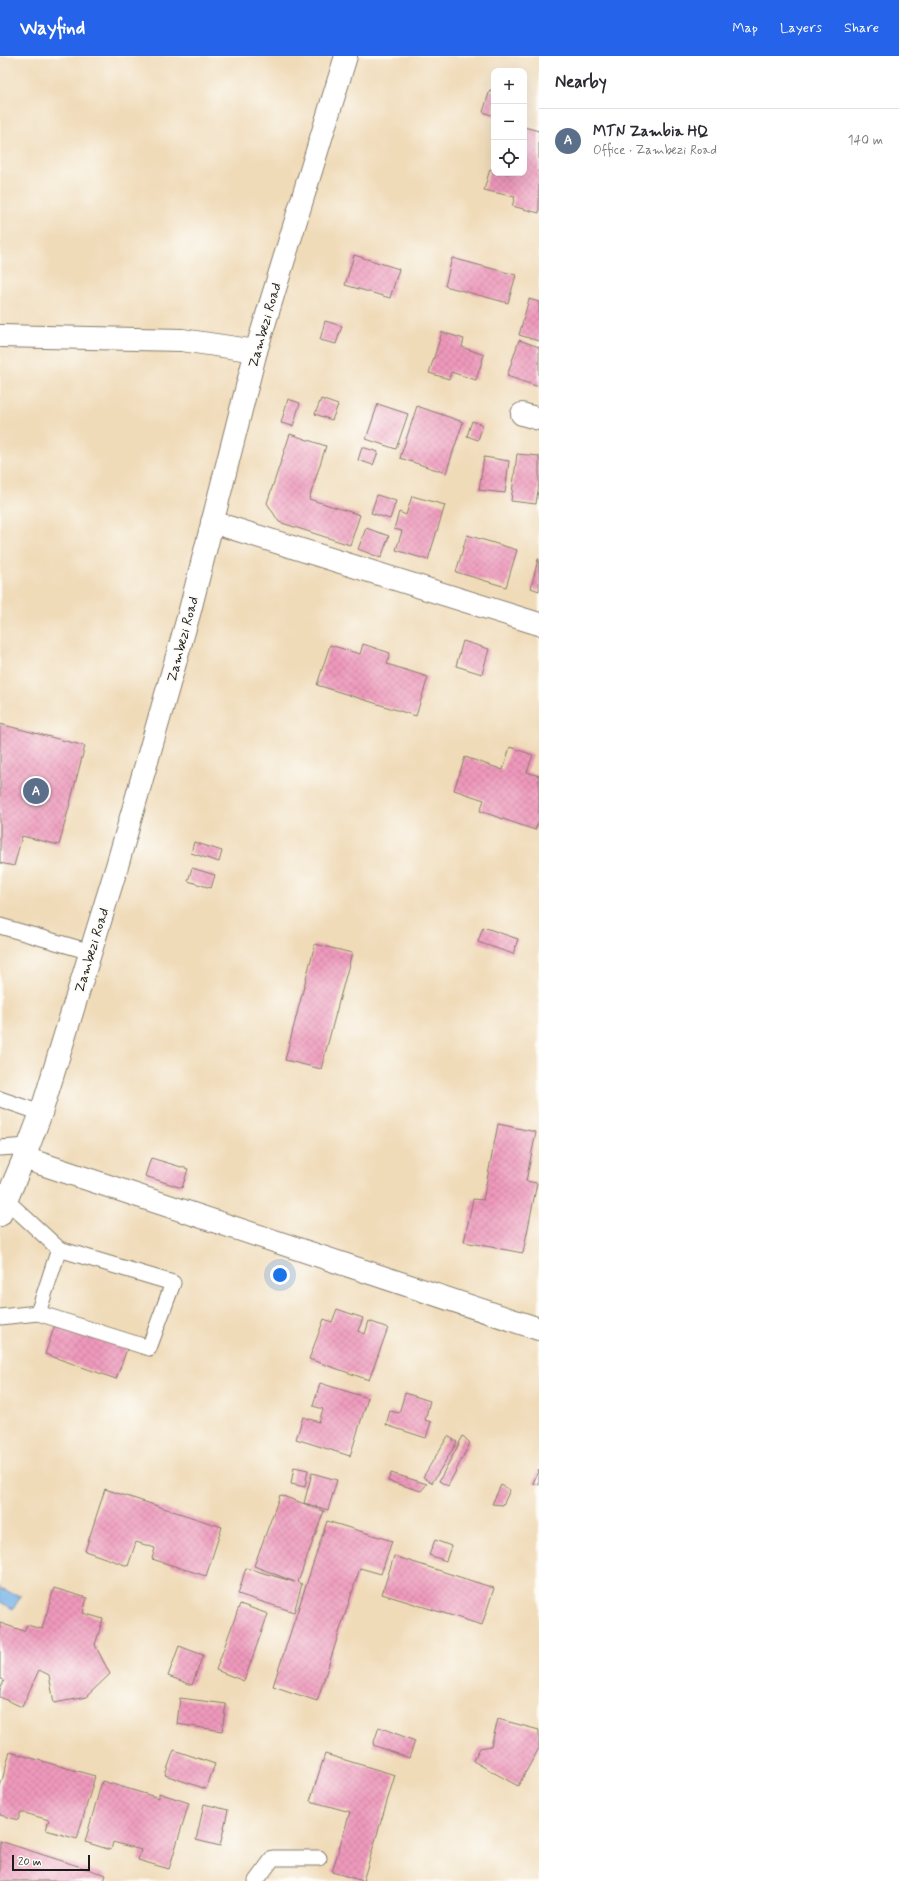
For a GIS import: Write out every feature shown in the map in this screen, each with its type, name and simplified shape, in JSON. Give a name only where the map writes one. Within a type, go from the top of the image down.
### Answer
[{"type":"main road","name":"Zambezi Road","points":[[3,1208],[41,1113],[91,952],[190,614],[256,351],[346,56]]},
{"type":"main road","points":[[0,336],[182,340],[256,351]]},
{"type":"main road","points":[[212,522],[539,624]]},
{"type":"main road","points":[[26,1152],[539,1329]]},
{"type":"lane","points":[[0,926],[91,952]]},
{"type":"lane","points":[[0,1099],[41,1113]]},
{"type":"lane","points":[[0,1148],[26,1152]]},
{"type":"lane","points":[[0,1317],[38,1312],[149,1348],[173,1283],[59,1249],[3,1208]]},
{"type":"lane","points":[[38,1312],[59,1249]]},
{"type":"lane","points":[[256,1881],[273,1858],[319,1858]]},
{"type":"water","points":[[0,1589],[21,1596],[13,1609],[0,1602]]},
{"type":"building","points":[[490,90],[491,90],[491,115],[483,112]]},
{"type":"building","points":[[527,128],[539,131],[539,213],[512,206],[515,197],[484,190],[490,169],[491,176],[527,176]]},
{"type":"building","points":[[354,255],[399,269],[390,298],[345,285]]},
{"type":"building","points":[[452,258],[516,275],[508,303],[445,286]]},
{"type":"building","points":[[529,299],[539,302],[539,341],[519,335]]},
{"type":"building","points":[[325,321],[342,326],[336,344],[320,340]]},
{"type":"building","points":[[442,332],[464,339],[462,347],[484,355],[476,380],[451,372],[449,379],[429,373]]},
{"type":"building","points":[[519,340],[539,347],[539,387],[507,376]]},
{"type":"building","points":[[288,399],[300,403],[293,426],[281,423]]},
{"type":"building","points":[[321,399],[338,405],[332,420],[315,414]]},
{"type":"building","points":[[378,404],[408,414],[396,449],[366,439]]},
{"type":"building","points":[[417,406],[463,422],[446,473],[400,458]]},
{"type":"building","points":[[472,421],[483,425],[478,440],[467,436]]},
{"type":"building","points":[[290,434],[326,446],[309,499],[360,515],[350,545],[279,522],[267,503]]},
{"type":"building","points":[[362,447],[378,452],[373,465],[358,460]]},
{"type":"building","points":[[517,454],[539,456],[539,483],[536,504],[511,501]]},
{"type":"building","points":[[484,457],[509,461],[505,493],[479,490]]},
{"type":"building","points":[[377,495],[396,501],[390,519],[371,513]]},
{"type":"building","points":[[412,496],[445,505],[428,560],[396,550],[402,531],[394,529],[399,512],[406,515]]},
{"type":"building","points":[[366,528],[389,536],[381,558],[358,549]]},
{"type":"building","points":[[467,535],[517,550],[506,587],[456,572]]},
{"type":"building","points":[[539,559],[539,591],[531,588]]},
{"type":"building","points":[[463,641],[489,649],[482,674],[456,666]]},
{"type":"building","points":[[363,644],[390,653],[387,664],[428,677],[416,716],[317,685],[330,645],[360,654]]},
{"type":"building","points":[[0,724],[85,746],[59,845],[22,836],[14,866],[0,863]]},
{"type":"building","points":[[510,747],[533,755],[527,772],[539,776],[539,821],[535,830],[480,811],[484,800],[454,790],[465,757],[503,770]]},
{"type":"building","points":[[194,842],[222,851],[219,862],[191,853]]},
{"type":"building","points":[[192,868],[215,875],[211,888],[188,881]]},
{"type":"building","points":[[483,927],[518,939],[513,954],[478,942]]},
{"type":"building","points":[[315,944],[352,953],[321,1069],[285,1060]]},
{"type":"building","points":[[498,1124],[536,1132],[526,1181],[537,1183],[523,1253],[464,1242],[473,1199],[483,1200]]},
{"type":"building","points":[[151,1158],[188,1169],[182,1188],[145,1176]]},
{"type":"building","points":[[337,1309],[363,1318],[358,1331],[365,1334],[369,1321],[388,1328],[369,1380],[309,1359],[324,1319],[332,1322]]},
{"type":"building","points":[[55,1325],[127,1349],[116,1379],[45,1354]]},
{"type":"building","points":[[320,1383],[368,1398],[350,1456],[296,1439],[303,1417],[319,1422],[323,1409],[313,1406]]},
{"type":"building","points":[[405,1393],[430,1401],[425,1420],[431,1422],[426,1438],[386,1425],[390,1411],[399,1413]]},
{"type":"building","points":[[448,1436],[457,1442],[432,1483],[423,1477]]},
{"type":"building","points":[[463,1436],[470,1443],[448,1486],[439,1481]]},
{"type":"building","points":[[294,1467],[308,1470],[305,1487],[291,1484]]},
{"type":"building","points":[[539,1469],[539,1485],[533,1483]]},
{"type":"building","points":[[312,1473],[337,1480],[328,1510],[304,1503]]},
{"type":"building","points":[[391,1473],[427,1484],[421,1491],[388,1481]]},
{"type":"building","points":[[501,1485],[510,1490],[503,1505],[492,1504]]},
{"type":"building","points":[[105,1489],[222,1527],[206,1576],[152,1559],[155,1548],[136,1542],[128,1566],[85,1551]]},
{"type":"building","points":[[280,1495],[324,1511],[298,1582],[302,1584],[294,1612],[238,1594],[246,1568],[295,1582],[254,1566]]},
{"type":"building","points":[[327,1521],[392,1541],[381,1574],[360,1568],[317,1701],[273,1686]]},
{"type":"building","points":[[435,1540],[451,1546],[446,1561],[429,1555]]},
{"type":"building","points":[[394,1556],[494,1588],[482,1625],[382,1594]]},
{"type":"building","points":[[54,1588],[87,1598],[83,1613],[103,1619],[95,1645],[110,1674],[86,1697],[54,1703],[49,1675],[39,1670],[22,1707],[0,1697],[0,1690],[4,1680],[0,1679],[0,1623],[24,1631],[27,1625],[42,1629]]},
{"type":"building","points":[[240,1604],[268,1614],[244,1681],[216,1670]]},
{"type":"building","points":[[179,1646],[203,1655],[192,1685],[168,1676]]},
{"type":"building","points":[[180,1698],[226,1704],[222,1731],[177,1724]]},
{"type":"building","points":[[498,1719],[539,1730],[539,1748],[518,1786],[473,1761],[480,1748],[491,1746]]},
{"type":"building","points":[[379,1727],[415,1741],[409,1758],[373,1745]]},
{"type":"building","points":[[174,1750],[215,1764],[206,1789],[165,1775]]},
{"type":"building","points":[[10,1752],[95,1776],[77,1839],[46,1830],[49,1820],[21,1812],[18,1820],[0,1815],[0,1787]]},
{"type":"building","points":[[325,1754],[395,1775],[363,1881],[332,1872],[350,1812],[310,1801]]},
{"type":"building","points":[[102,1781],[159,1798],[159,1793],[189,1803],[169,1869],[138,1860],[141,1850],[113,1842],[111,1850],[85,1842]]},
{"type":"building","points":[[204,1804],[228,1810],[220,1846],[196,1840]]},
{"type":"building","points":[[0,1841],[106,1875],[104,1881],[0,1881]]},
{"type":"place","name":"MTN Zambia HQ","points":[[36,791]]}]
